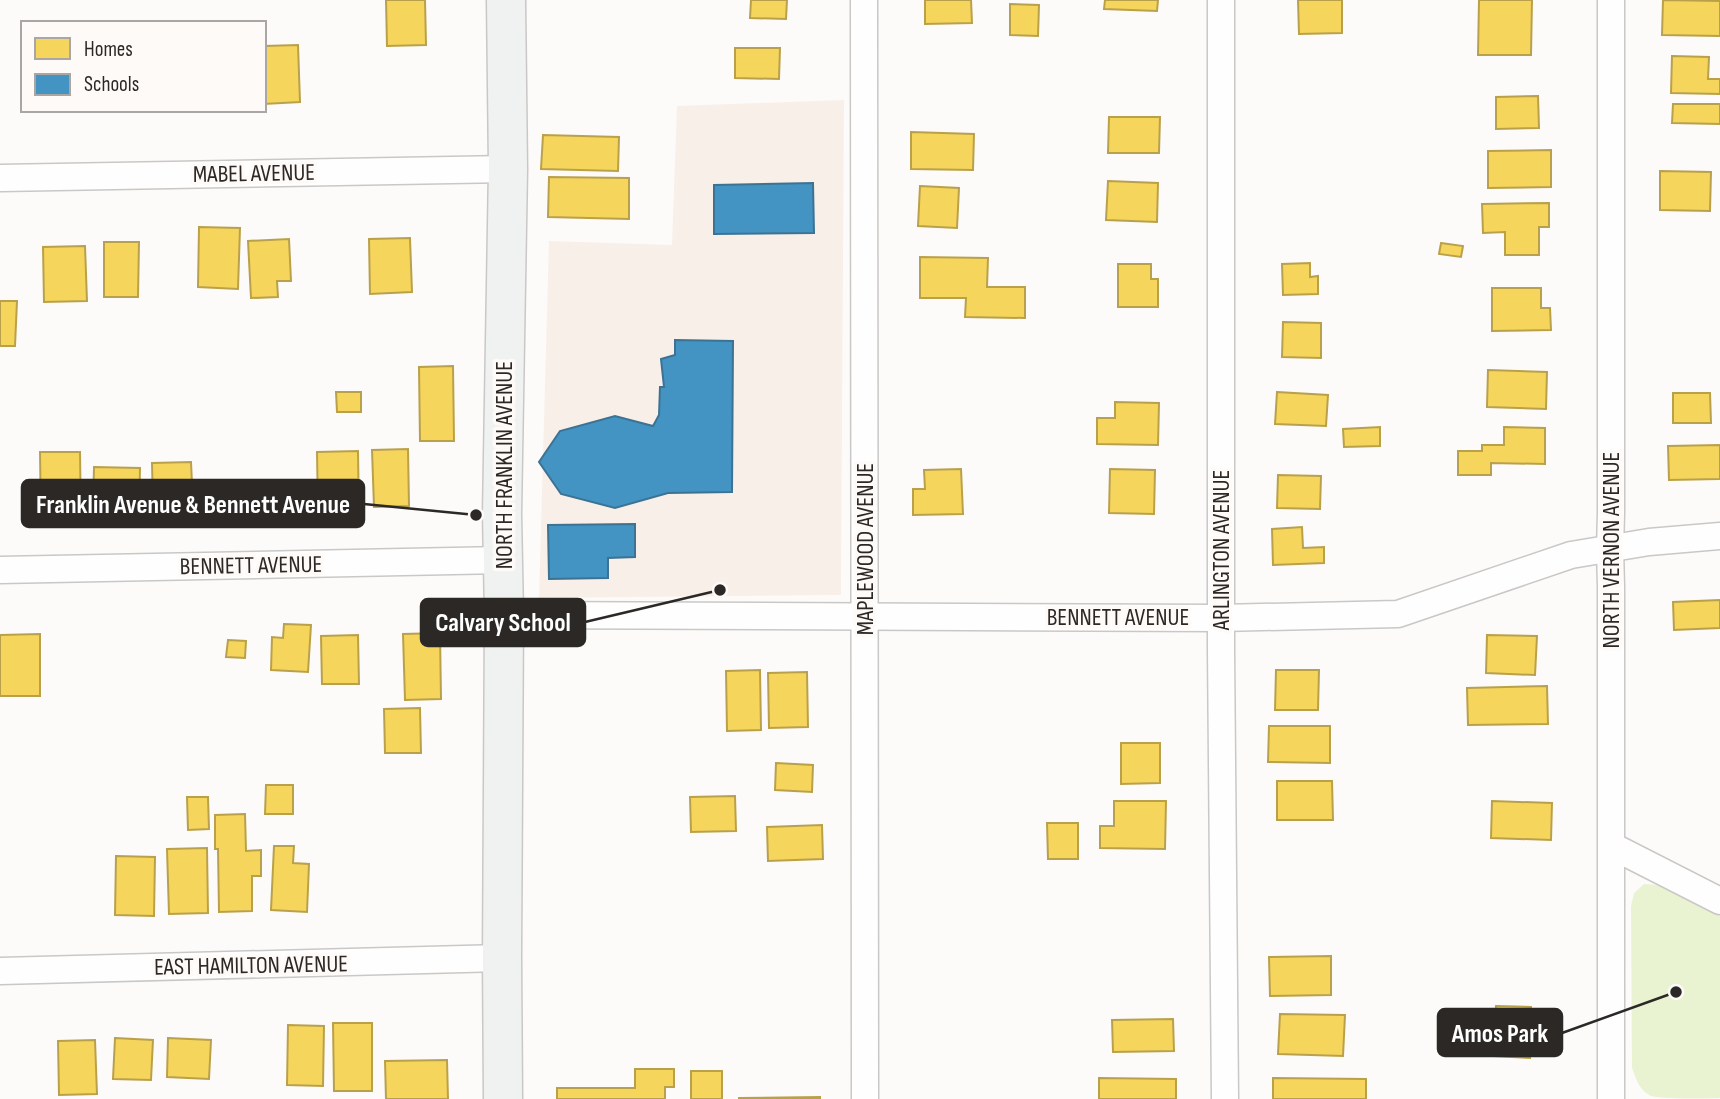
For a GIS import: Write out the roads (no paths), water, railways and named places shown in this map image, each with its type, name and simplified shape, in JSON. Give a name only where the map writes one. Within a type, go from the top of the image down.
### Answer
[{"type":"street","name":"NORTH FRANKLIN AVENUE","points":[[503,1099],[502,514],[508,169],[506,0]]},
{"type":"street","name":"MAPLEWOOD AVENUE","points":[[864,0],[865,1099]]},
{"type":"street","name":"ARLINGTON AVENUE","points":[[1221,0],[1221,618],[1225,1099]]},
{"type":"street","name":"NORTH VERNON AVENUE","points":[[1611,0],[1611,1099]]},
{"type":"street","name":"MABEL AVENUE","points":[[0,178],[508,169]]},
{"type":"street","name":"BENNETT AVENUE","points":[[504,615],[1221,618],[1398,614],[1571,555],[1649,542],[1720,536]]},
{"type":"street","name":"BENNETT AVENUE","points":[[0,570],[503,560]]},
{"type":"street","points":[[1612,846],[1720,901]]},
{"type":"street","name":"EAST HAMILTON AVENUE","points":[[0,971],[502,958]]},
{"type":"place","name":"Franklin Avenue & Bennett Avenue","points":[[476,515]]},
{"type":"place","name":"Calvary School","points":[[720,590]]},
{"type":"place","name":"Amos Park","points":[[1676,992]]}]
